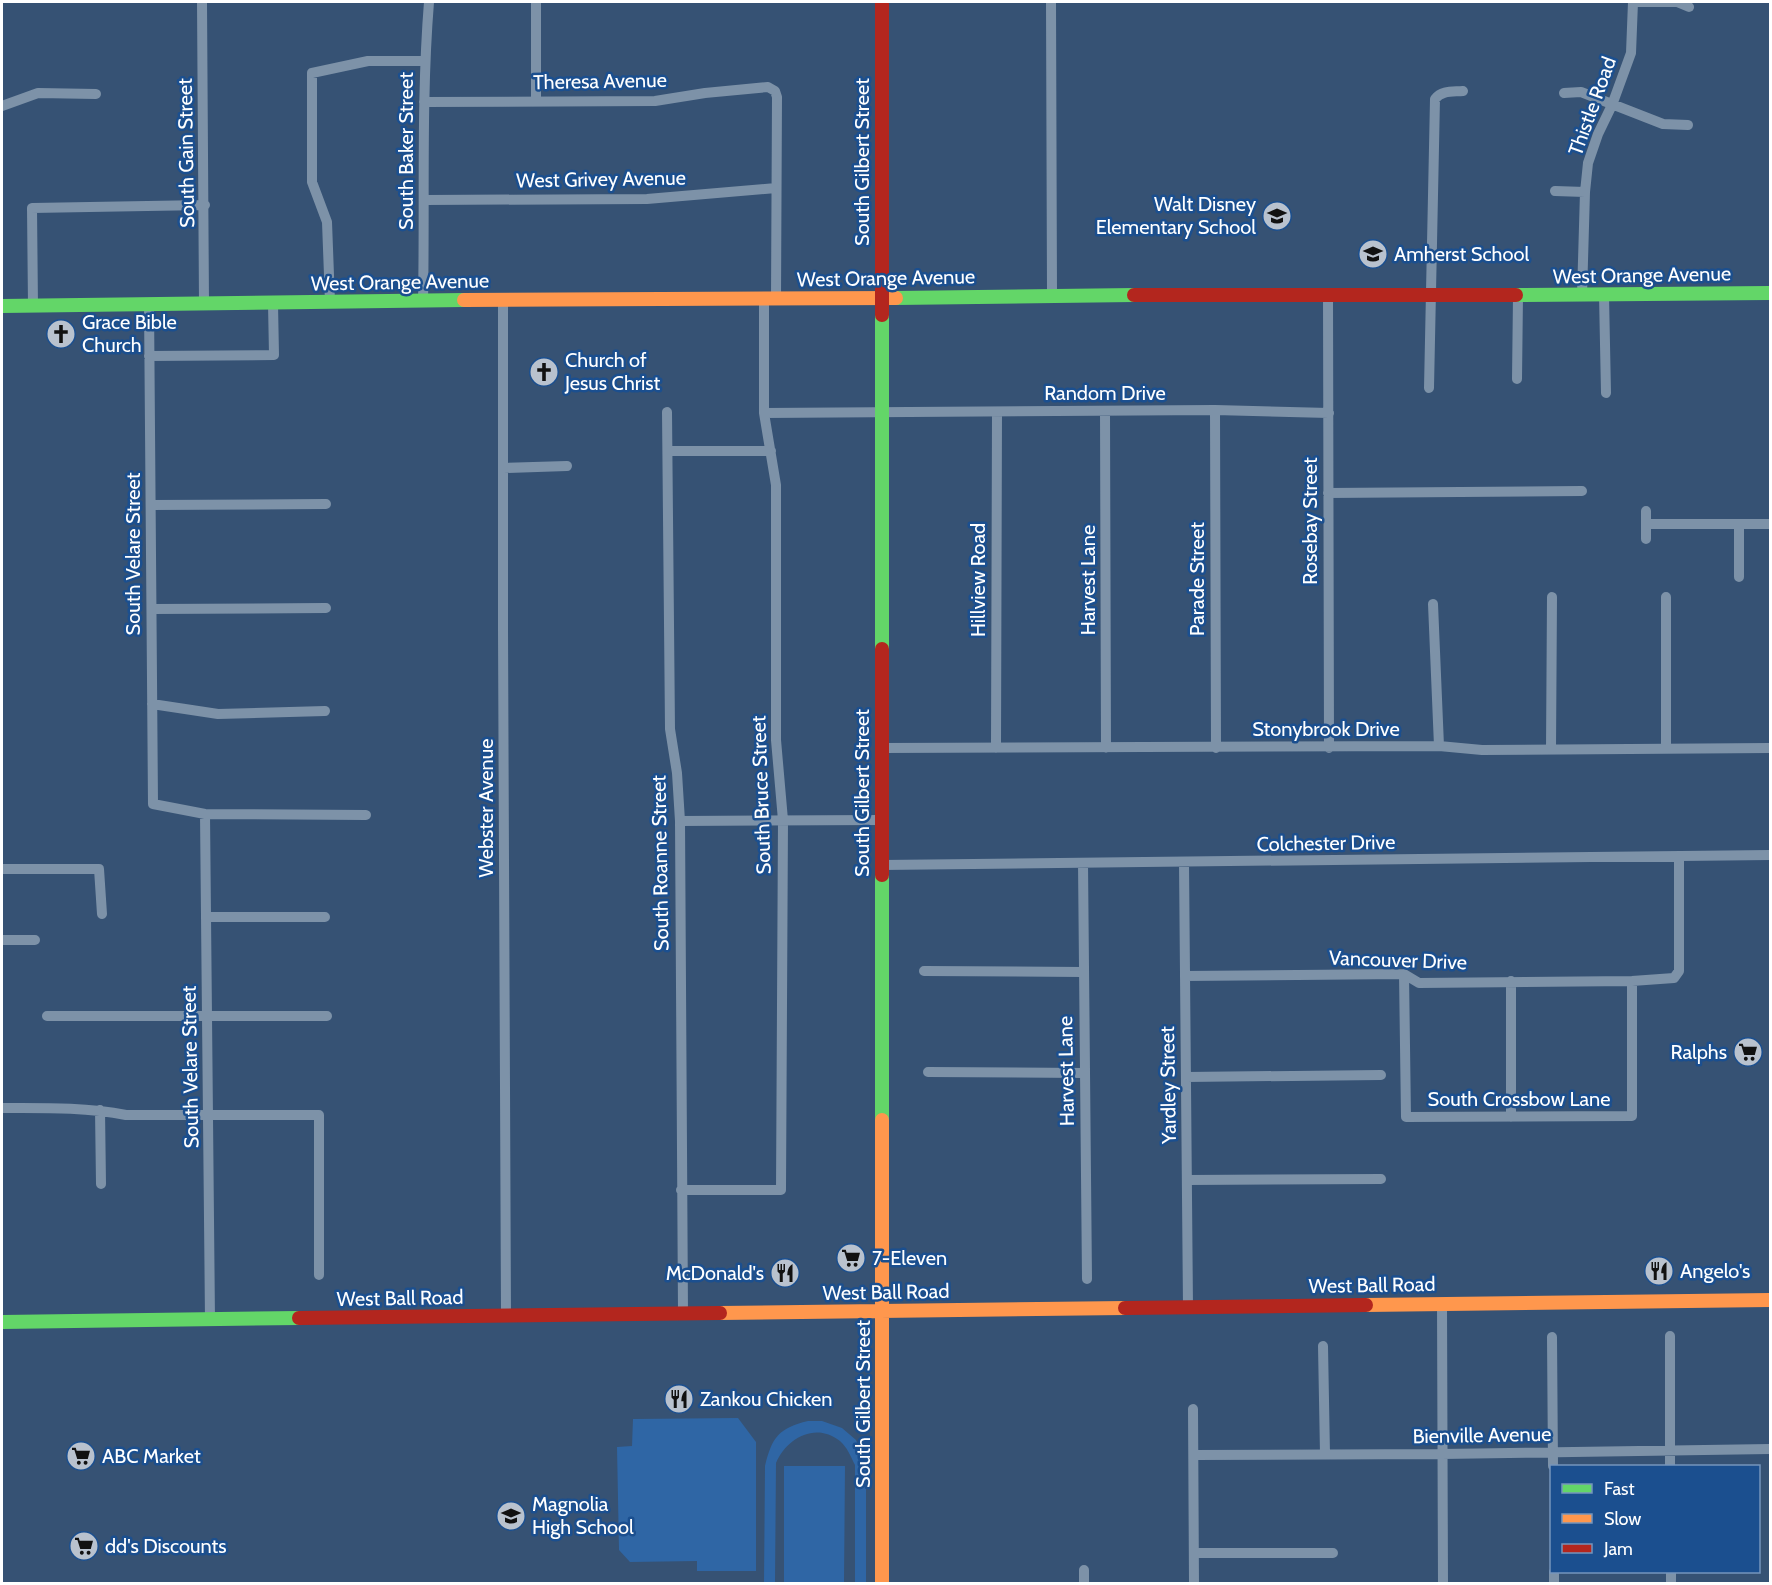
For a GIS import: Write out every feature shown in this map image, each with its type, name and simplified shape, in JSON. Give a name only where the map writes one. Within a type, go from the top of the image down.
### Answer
[{"type":"street","name":"South Gain Street","points":[[202,2],[204,304]]},
{"type":"street","name":"South Baker Street","points":[[423,301],[424,61],[429,2]]},
{"type":"street","points":[[536,2],[536,101]]},
{"type":"street","name":"South Gilbert Street","points":[[882,2],[880,297],[882,1584]]},
{"type":"street","points":[[1051,2],[1052,295]]},
{"type":"street","points":[[1634,2],[1677,2],[1689,8]]},
{"type":"street","name":"Thistle Road","points":[[1582,295],[1588,163],[1631,53],[1634,2]]},
{"type":"street","points":[[330,302],[327,222],[312,182],[312,73],[368,62],[424,61]]},
{"type":"street","name":"Theresa Avenue","points":[[424,102],[656,101],[761,86],[775,91]]},
{"type":"street","name":"South Bruce Street","points":[[681,1190],[781,1190],[783,820],[776,740],[776,485],[764,413],[776,188],[777,97],[775,91]]},
{"type":"street","points":[[1430,388],[1436,99],[1438,94],[1444,92],[1463,91]]},
{"type":"street","points":[[1564,93],[1581,92],[1663,124],[1688,125]]},
{"type":"street","points":[[2,106],[38,93],[96,94]]},
{"type":"street","name":"West Grivey Avenue","points":[[425,200],[647,199],[776,188]]},
{"type":"street","points":[[1555,191],[1585,192]]},
{"type":"street","points":[[33,306],[32,208],[205,205]]},
{"type":"street","name":"West Orange Avenue","points":[[2,306],[504,300],[770,300],[1052,295],[1518,296],[1770,293]]},
{"type":"street","name":"Rosebay Street","points":[[1328,295],[1329,748]]},
{"type":"street","points":[[1604,295],[1606,393]]},
{"type":"street","points":[[1517,380],[1518,296]]},
{"type":"street","name":"Webster Avenue","points":[[504,300],[504,1224],[506,1316]]},
{"type":"street","name":"South Velare Street","points":[[149,304],[153,804],[205,814],[210,1320]]},
{"type":"street","points":[[149,356],[274,355],[273,304]]},
{"type":"street","name":"Random Drive","points":[[764,413],[1215,410],[1329,413]]},
{"type":"street","name":"Parade Street","points":[[1215,410],[1216,748]]},
{"type":"street","name":"Harvest Lane","points":[[1105,411],[1106,748]]},
{"type":"street","name":"South Roanne Street","points":[[667,412],[670,729],[677,773],[680,821],[683,1313]]},
{"type":"street","name":"Hillview Road","points":[[996,748],[997,412]]},
{"type":"street","points":[[669,451],[771,451]]},
{"type":"street","points":[[504,468],[567,466]]},
{"type":"street","points":[[1328,493],[1582,491]]},
{"type":"street","points":[[151,505],[326,504]]},
{"type":"street","points":[[1646,511],[1646,539]]},
{"type":"street","points":[[1739,524],[1739,577]]},
{"type":"street","points":[[1646,525],[1770,524]]},
{"type":"street","points":[[1551,750],[1552,597]]},
{"type":"street","points":[[1666,597],[1666,749]]},
{"type":"street","points":[[1433,604],[1439,746]]},
{"type":"street","points":[[152,609],[326,608]]},
{"type":"street","points":[[152,704],[218,714],[325,711]]},
{"type":"street","name":"Stonybrook Drive","points":[[881,748],[1439,746],[1482,750],[1770,748]]},
{"type":"street","points":[[205,814],[366,815]]},
{"type":"street","points":[[680,821],[882,820]]},
{"type":"street","name":"Colchester Drive","points":[[882,865],[1770,855]]},
{"type":"street","name":"Vancouver Drive","points":[[1185,976],[1404,974],[1419,983],[1632,981],[1674,978],[1679,971],[1679,856]]},
{"type":"street","name":"Harvest Lane","points":[[1083,863],[1087,1279]]},
{"type":"street","name":"Yardley Street","points":[[1184,863],[1188,1307]]},
{"type":"street","points":[[2,869],[99,869],[102,914]]},
{"type":"street","points":[[206,917],[325,917]]},
{"type":"street","points":[[2,940],[35,940]]},
{"type":"street","points":[[924,971],[1083,972]]},
{"type":"street","name":"South Crossbow Lane","points":[[1404,974],[1406,1117],[1632,1116],[1632,981]]},
{"type":"street","points":[[1511,981],[1511,1117]]},
{"type":"street","points":[[47,1016],[327,1016]]},
{"type":"street","points":[[928,1072],[1084,1073]]},
{"type":"street","points":[[1186,1077],[1381,1075]]},
{"type":"street","points":[[2,1108],[57,1107],[100,1110],[126,1115],[319,1115],[319,1275]]},
{"type":"street","points":[[100,1110],[101,1184]]},
{"type":"street","points":[[1187,1180],[1381,1179]]},
{"type":"street","name":"West Ball Road","points":[[2,1322],[1770,1299]]},
{"type":"street","points":[[1442,1304],[1443,1584]]},
{"type":"street","points":[[1670,1336],[1670,1465]]},
{"type":"street","points":[[1552,1337],[1553,1465]]},
{"type":"street","points":[[1323,1346],[1325,1454]]},
{"type":"street","points":[[1194,1409],[1194,1584]]},
{"type":"street","name":"Bienville Avenue","points":[[1194,1455],[1770,1449]]},
{"type":"street","points":[[1194,1553],[1333,1553]]},
{"type":"street","points":[[1084,1570],[1084,1584]]},
{"type":"shaded area","points":[[738,1418],[756,1442],[756,1571],[697,1571],[697,1561],[630,1562],[619,1550],[617,1447],[632,1446],[633,1419]]},
{"type":"shaded area","points":[[808,1421],[822,1421],[842,1428],[856,1440],[866,1463],[866,1583],[855,1583],[855,1465],[840,1441],[830,1435],[811,1433],[794,1440],[776,1463],[775,1583],[764,1583],[765,1466],[778,1435],[790,1427]]},
{"type":"shaded area","points":[[784,1466],[845,1466],[844,1583],[784,1583]]},
{"type":"traffic: fast","points":[[1516,295],[1770,293]]},
{"type":"traffic: fast","points":[[896,298],[1134,295]]},
{"type":"traffic: fast","points":[[2,306],[464,300]]},
{"type":"traffic: fast","points":[[882,315],[882,649]]},
{"type":"traffic: fast","points":[[882,875],[882,1120]]},
{"type":"traffic: fast","points":[[2,1322],[299,1318]]},
{"type":"traffic: slow","points":[[464,300],[896,298]]},
{"type":"traffic: slow","points":[[882,1120],[882,1584]]},
{"type":"traffic: slow","points":[[1366,1305],[1770,1300]]},
{"type":"traffic: slow","points":[[720,1313],[1125,1308]]},
{"type":"traffic: jam","points":[[882,2],[882,315]]},
{"type":"traffic: jam","points":[[1134,295],[1516,295]]},
{"type":"traffic: jam","points":[[882,649],[882,875]]},
{"type":"traffic: jam","points":[[1125,1308],[1366,1305]]},
{"type":"traffic: jam","points":[[299,1318],[720,1313]]},
{"type":"place","name":"Walt Disney Elementary School","points":[[1277,216]]},
{"type":"place","name":"Amherst School","points":[[1373,254]]},
{"type":"place","name":"Grace Bible Church","points":[[61,334]]},
{"type":"place","name":"Church of Jesus Christ","points":[[544,372]]},
{"type":"place","name":"Ralphs","points":[[1748,1052]]},
{"type":"place","name":"7-Eleven","points":[[851,1258]]},
{"type":"place","name":"Angelo's","points":[[1659,1271]]},
{"type":"place","name":"McDonald's","points":[[785,1273]]},
{"type":"place","name":"Zankou Chicken","points":[[679,1399]]},
{"type":"place","name":"ABC Market","points":[[81,1456]]},
{"type":"place","name":"Magnolia High School","points":[[511,1516]]},
{"type":"place","name":"dd's Discounts","points":[[84,1546]]}]
